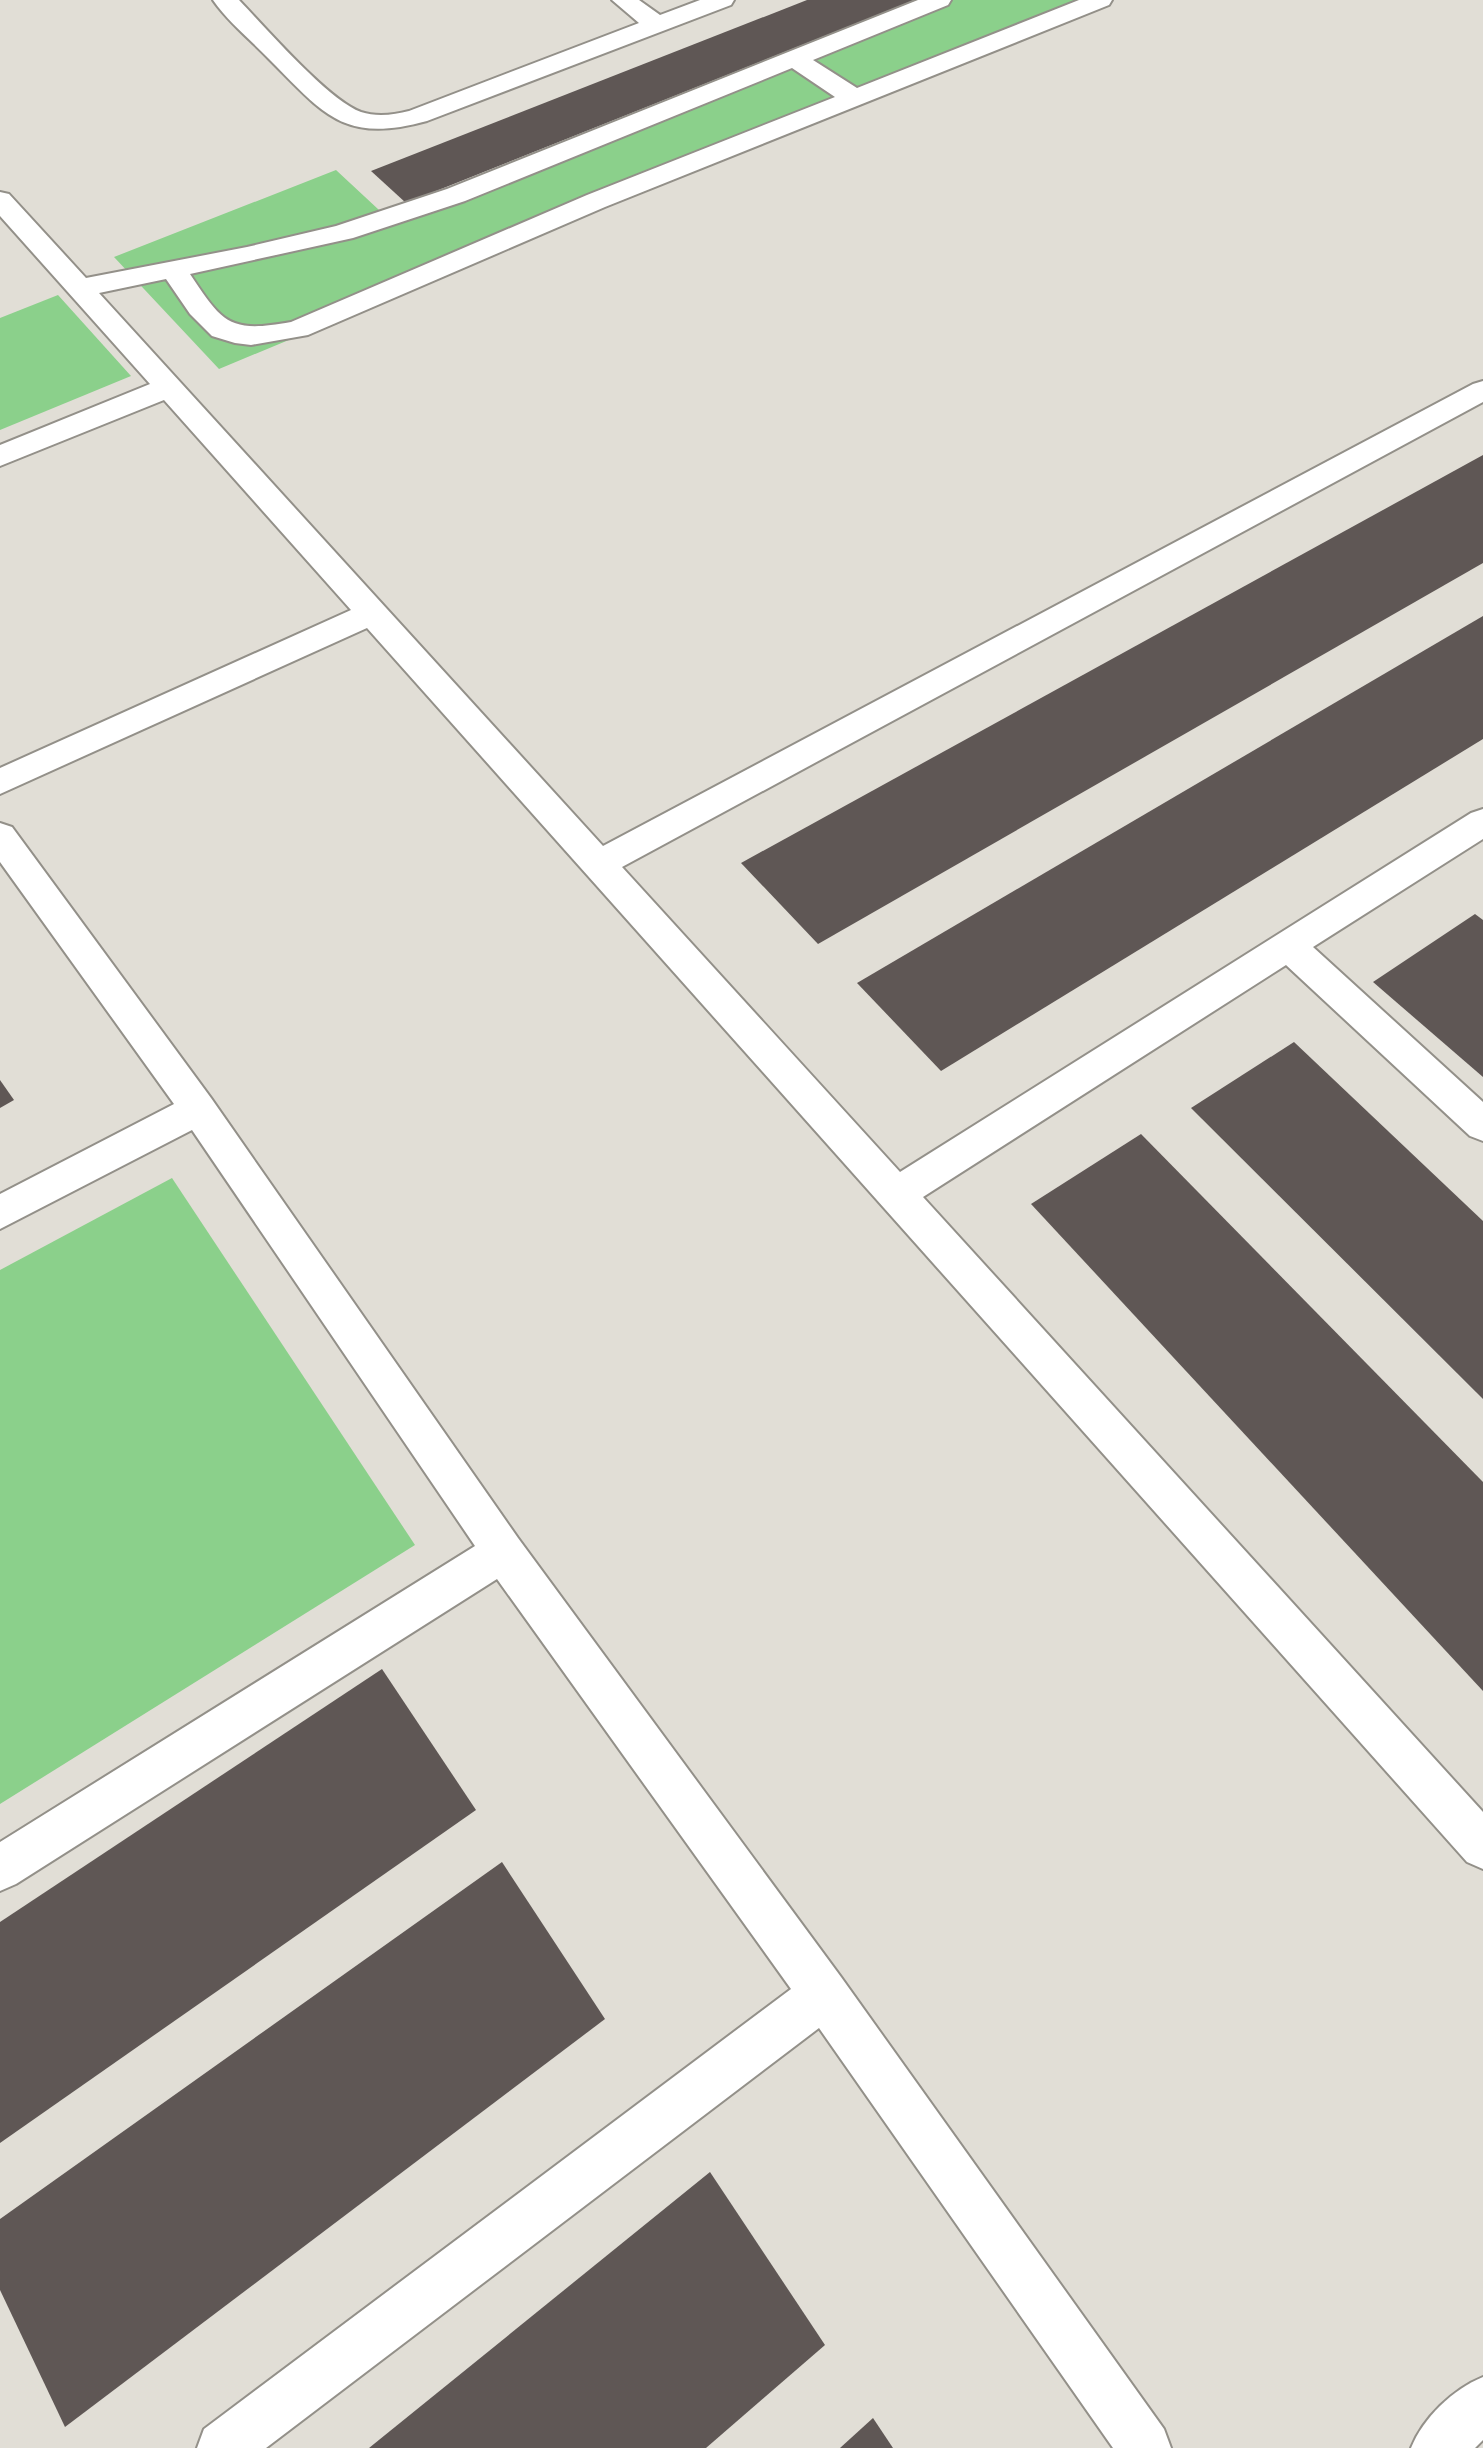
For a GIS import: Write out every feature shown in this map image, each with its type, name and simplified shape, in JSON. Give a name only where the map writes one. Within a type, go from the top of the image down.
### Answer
[{"type":"street","points":[[225,0],[329,105],[345,117],[388,125],[722,0]]},
{"type":"street","points":[[624,0],[657,25]]},
{"type":"street","points":[[79,288],[344,232],[456,195],[939,0]]},
{"type":"street","points":[[173,270],[207,320],[237,337],[259,338],[298,329],[596,201],[1100,0]]},
{"type":"street","points":[[793,58],[856,99]]},
{"type":"street","points":[[0,200],[1483,1846]]},
{"type":"street","points":[[0,456],[169,387]]},
{"type":"street","points":[[599,864],[1483,390]]},
{"type":"street","points":[[0,782],[372,613]]},
{"type":"street","points":[[896,1194],[1483,822]]},
{"type":"street","points":[[0,836],[198,1109],[503,1552],[824,1994],[1145,2448]]},
{"type":"street","points":[[1289,946],[1483,1125]]},
{"type":"street","points":[[0,1213],[198,1109]]},
{"type":"street","points":[[0,1868],[503,1552]]},
{"type":"street","points":[[223,2448],[824,1994]]},
{"type":"street","points":[[1437,2448],[1483,2403]]},
{"type":"green space","points":[[946,0],[1104,0],[219,369],[114,257],[336,170],[393,223]]},
{"type":"green space","points":[[58,295],[131,376],[0,430],[0,318]]},
{"type":"green space","points":[[172,1178],[415,1545],[0,1804],[0,1270]]},
{"type":"building","points":[[807,0],[915,0],[406,203],[371,171]]},
{"type":"building","points":[[1483,455],[1483,563],[818,944],[741,863]]},
{"type":"building","points":[[1483,616],[1483,739],[941,1071],[857,983]]},
{"type":"building","points":[[1475,914],[1483,920],[1483,1077],[1373,982]]},
{"type":"building","points":[[1294,1042],[1483,1221],[1483,1399],[1191,1108]]},
{"type":"building","points":[[0,1080],[14,1100],[0,1108]]},
{"type":"building","points":[[1141,1134],[1483,1482],[1483,1691],[1031,1204]]},
{"type":"building","points":[[382,1669],[476,1810],[0,2143],[0,1922]]},
{"type":"building","points":[[502,1862],[605,2019],[65,2427],[0,2290],[0,2219]]},
{"type":"building","points":[[710,2172],[825,2345],[706,2448],[369,2448]]},
{"type":"building","points":[[873,2418],[893,2448],[840,2448]]}]
